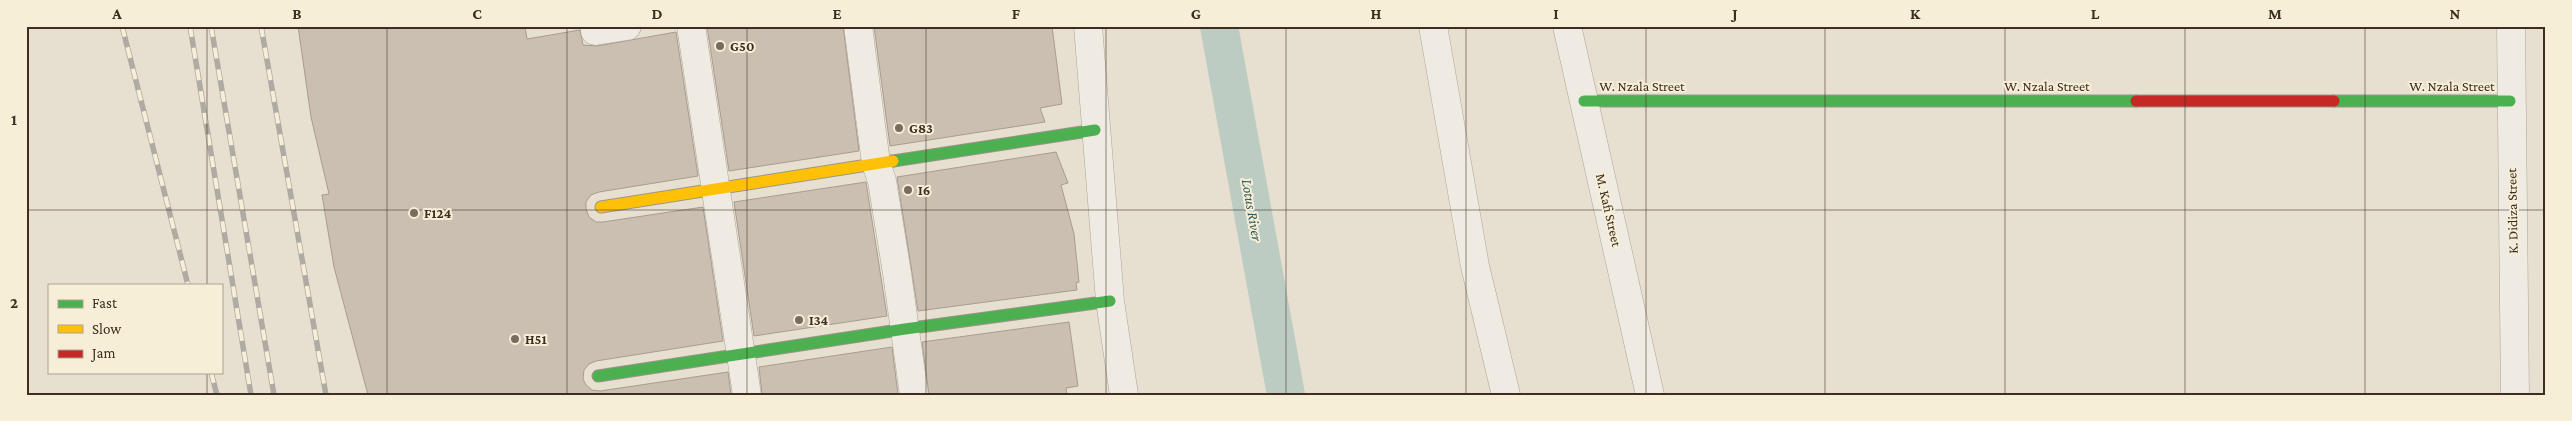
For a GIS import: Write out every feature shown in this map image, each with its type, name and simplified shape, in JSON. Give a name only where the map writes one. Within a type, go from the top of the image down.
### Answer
[{"type":"street","points":[[595,31],[628,26]]},
{"type":"street","points":[[691,26],[747,395]]},
{"type":"street","points":[[858,26],[876,163],[883,190],[914,395]]},
{"type":"street","points":[[1088,26],[1110,301],[1124,395]]},
{"type":"street","points":[[1433,26],[1475,266],[1506,395]]},
{"type":"street","name":"M. Kafi Street","points":[[1567,26],[1650,395]]},
{"type":"street","name":"K. Didiza Street","points":[[2511,26],[2510,102],[2515,395]]},
{"type":"street","name":"W. Nzala Street","points":[[1584,101],[2510,102]]},
{"type":"street","points":[[600,207],[1095,130]]},
{"type":"street","points":[[598,376],[905,329],[1110,301]]},
{"type":"building","points":[[298,26],[525,26],[527,39],[580,30],[583,45],[597,46],[676,32],[698,176],[599,192],[591,195],[586,202],[586,209],[589,217],[596,222],[603,222],[703,207],[723,341],[596,361],[589,364],[584,370],[583,379],[592,390],[600,391],[728,372],[731,395],[368,395],[334,267],[322,195],[329,194],[311,117]]},
{"type":"building","points":[[707,26],[843,26],[859,151],[729,171]]},
{"type":"building","points":[[874,26],[1052,26],[1062,104],[1040,108],[1045,122],[890,146]]},
{"type":"building","points":[[1056,152],[1068,183],[1061,185],[1074,234],[1079,282],[1076,283],[1077,290],[918,311],[897,177]]},
{"type":"building","points":[[866,182],[887,316],[754,336],[734,202]]},
{"type":"building","points":[[1069,322],[1078,386],[1066,388],[1067,395],[929,395],[922,342]]},
{"type":"building","points":[[892,347],[898,395],[762,395],[759,367]]},
{"type":"waterway","name":"Lotus River","points":[[1219,26],[1286,395]]},
{"type":"railway","points":[[122,26],[188,284]]},
{"type":"railway","points":[[190,26],[251,395]]},
{"type":"railway","points":[[211,26],[274,395]]},
{"type":"railway","points":[[261,26],[326,395]]},
{"type":"railway","points":[[212,374],[217,395]]},
{"type":"traffic: fast","points":[[1584,101],[2136,101]]},
{"type":"traffic: fast","points":[[2334,101],[2510,101]]},
{"type":"traffic: fast","points":[[893,161],[1095,130]]},
{"type":"traffic: fast","points":[[598,376],[905,329],[1110,301]]},
{"type":"traffic: slow","points":[[601,207],[893,161]]},
{"type":"traffic: jam","points":[[2136,101],[2334,101]]},
{"type":"place","name":"G50","points":[[720,46]]},
{"type":"place","name":"G83","points":[[899,128]]},
{"type":"place","name":"I6","points":[[908,190]]},
{"type":"place","name":"F124","points":[[414,213]]},
{"type":"place","name":"I34","points":[[799,320]]},
{"type":"place","name":"H51","points":[[515,339]]}]
